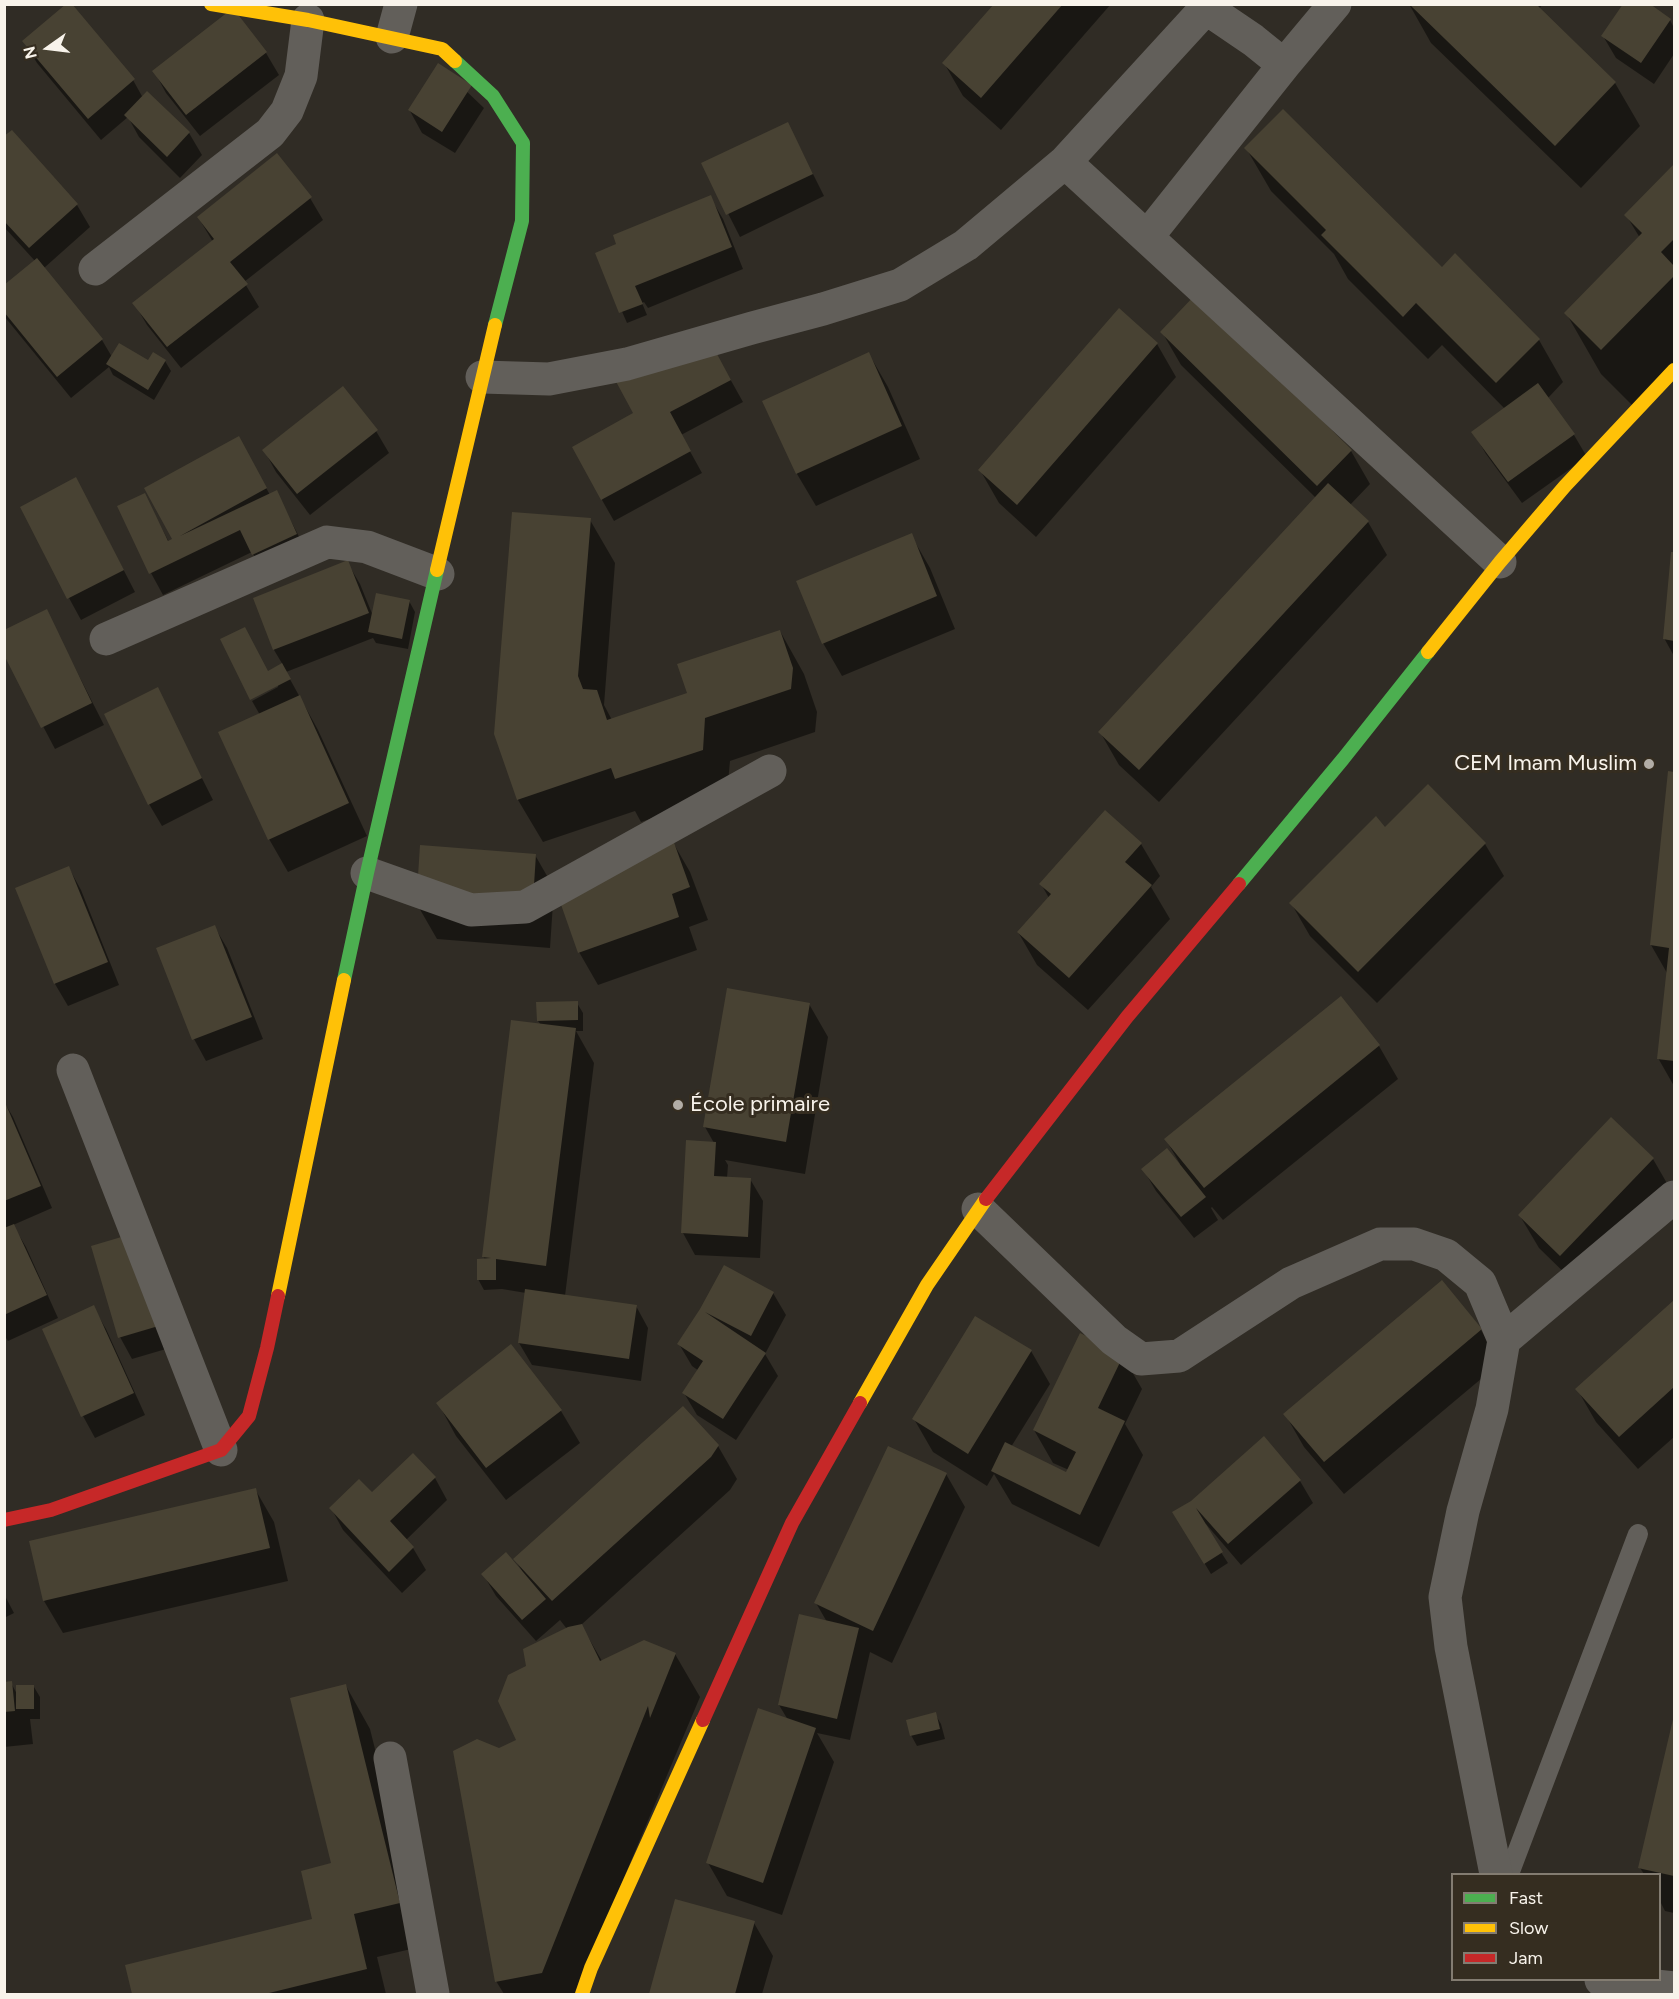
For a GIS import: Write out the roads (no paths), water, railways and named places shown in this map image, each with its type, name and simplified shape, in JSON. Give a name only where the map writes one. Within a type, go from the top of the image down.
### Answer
[{"type":"street","points":[[4,1520],[51,1510],[221,1450],[249,1416],[264,1359],[367,873],[482,377],[522,221],[523,143],[493,96],[442,49],[308,20],[212,4]]},
{"type":"street","points":[[392,37],[401,4]]},
{"type":"street","points":[[1147,237],[1335,4]]},
{"type":"street","points":[[482,377],[549,379],[627,364],[900,285],[966,245],[1065,162],[1204,6],[1284,65]]},
{"type":"street","points":[[95,269],[270,133],[287,111],[301,76],[308,20]]},
{"type":"street","points":[[1065,162],[1500,562]]},
{"type":"street","points":[[582,1995],[591,1968],[792,1523],[927,1285],[978,1209],[1127,1017],[1344,759],[1500,562],[1565,486],[1674,370]]},
{"type":"street","points":[[106,639],[327,542],[367,547],[438,574]]},
{"type":"street","points":[[367,873],[471,910],[525,907],[770,771]]},
{"type":"street","points":[[73,1070],[221,1450]]},
{"type":"street","points":[[1504,1340],[1674,1197]]},
{"type":"street","points":[[978,1209],[1113,1340],[1141,1359],[1179,1356],[1291,1283],[1380,1244],[1414,1244],[1446,1255],[1480,1283],[1504,1340],[1492,1409],[1462,1511],[1445,1597],[1451,1647],[1496,1873]]},
{"type":"street","points":[[390,1758],[433,1995]]},
{"type":"street","points":[[1610,1981],[1674,1988]]},
{"type":"lane","points":[[1510,1873],[1638,1534]]},
{"type":"place","name":"CEM Imam Muslim","points":[[1649,764]]},
{"type":"place","name":"École primaire","points":[[678,1105]]}]
